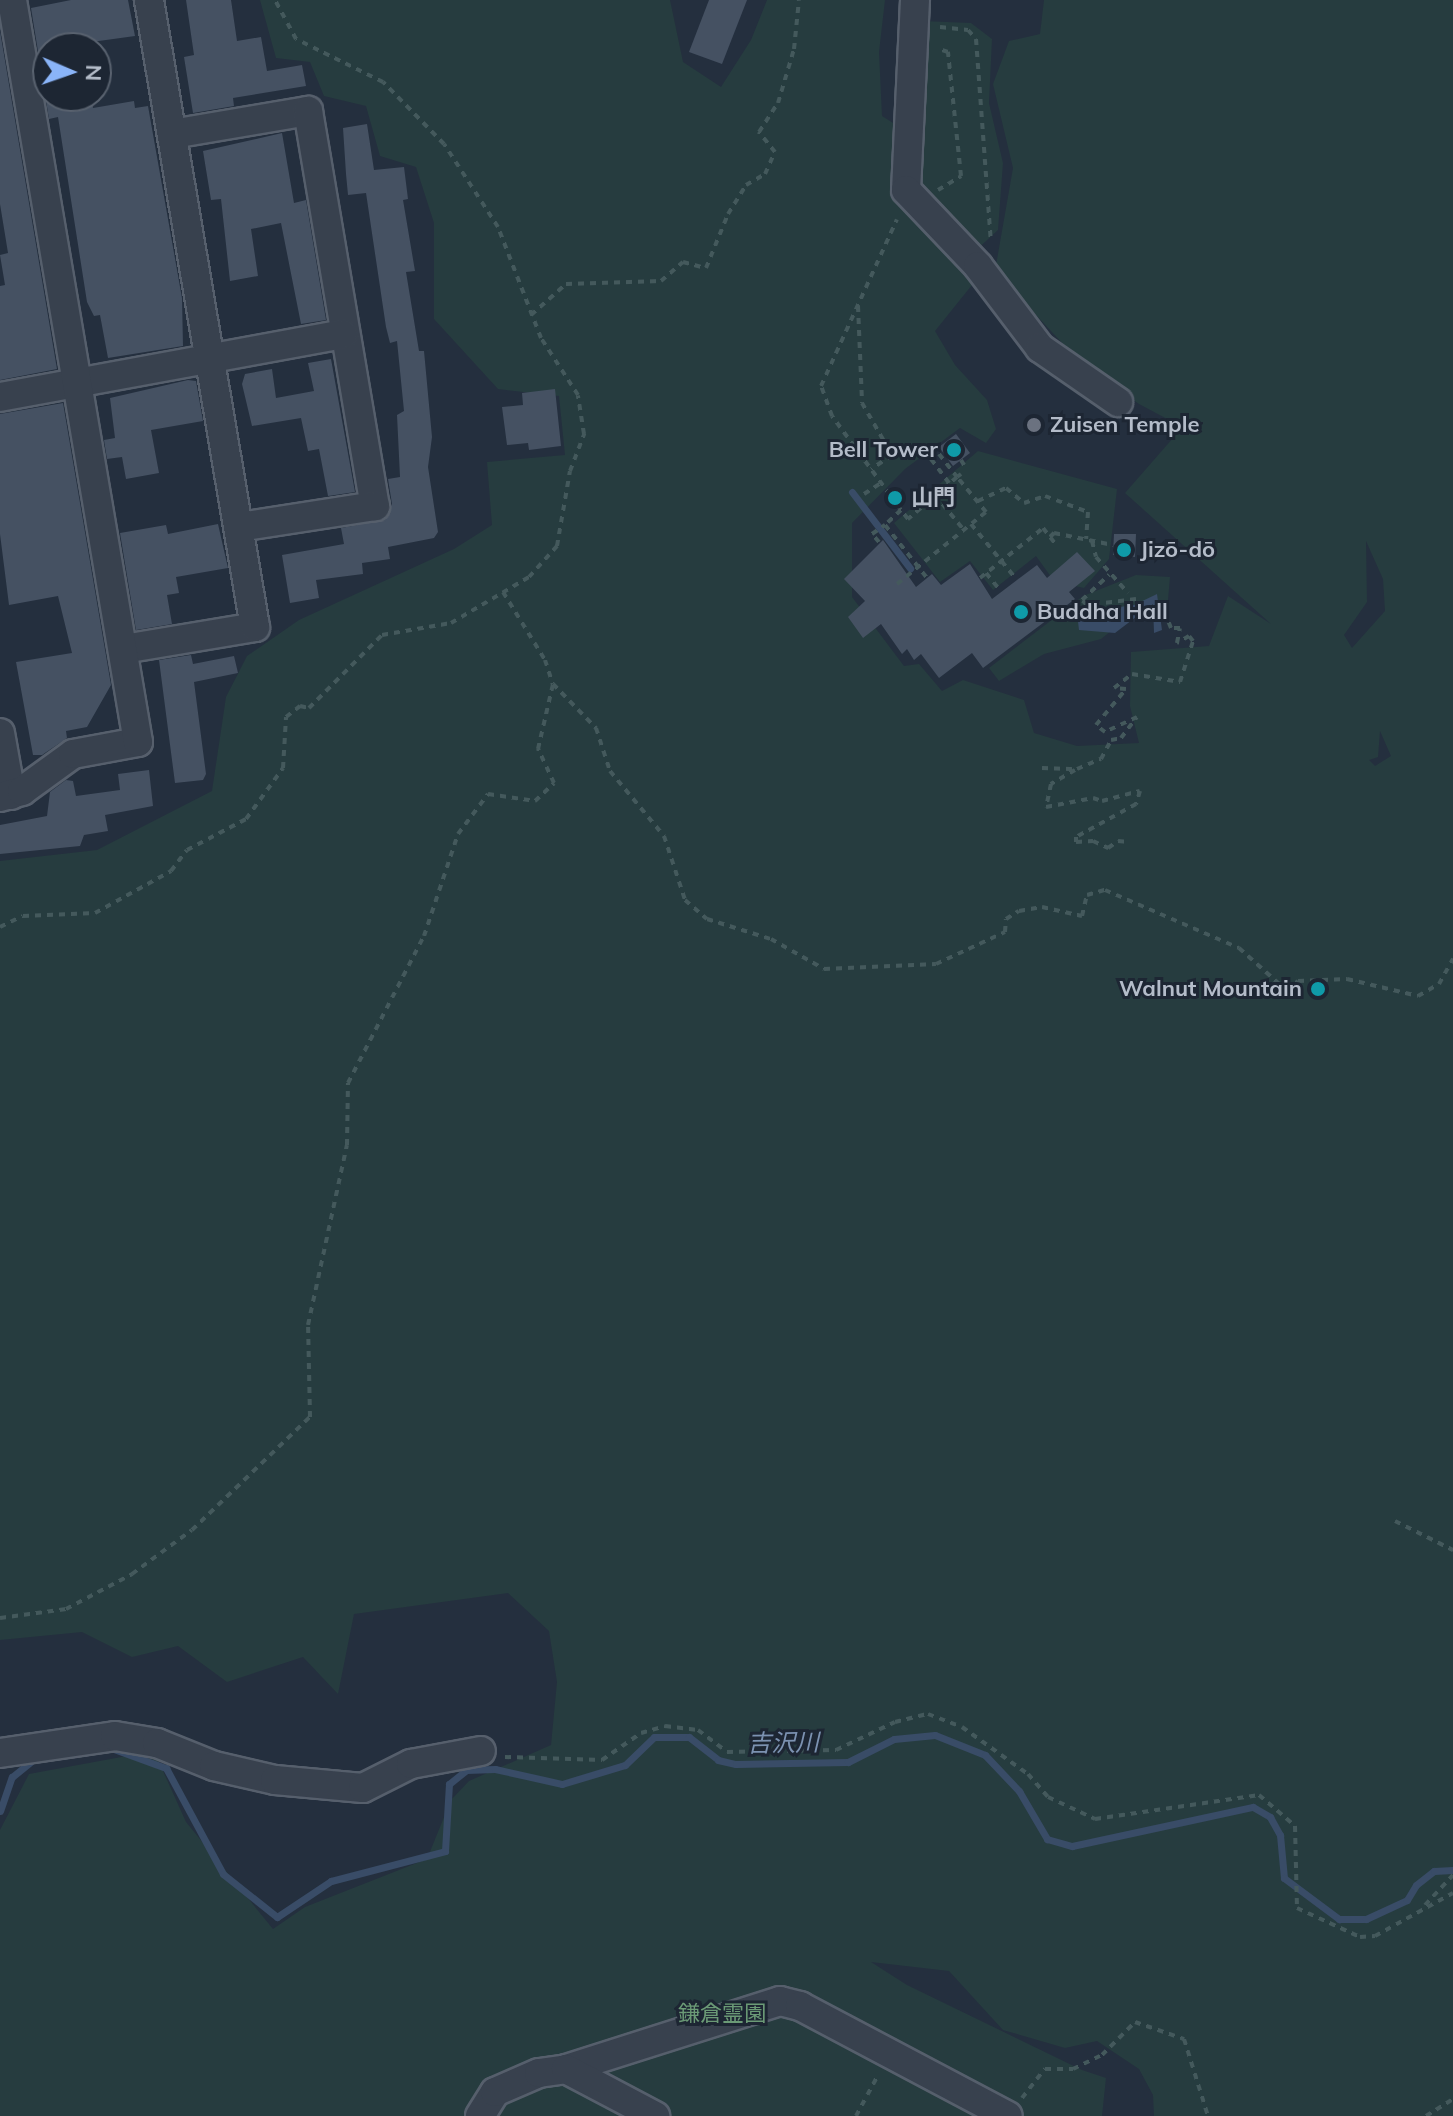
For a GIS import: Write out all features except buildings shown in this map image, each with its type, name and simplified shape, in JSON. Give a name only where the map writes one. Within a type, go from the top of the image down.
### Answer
[{"type":"street","points":[[0,733],[5,796],[73,754],[138,742],[12,0]]},
{"type":"street","points":[[124,649],[255,627],[149,0]]},
{"type":"street","points":[[914,23],[911,196],[978,266],[1040,348],[1118,402]]},
{"type":"street","points":[[172,134],[308,111],[343,334],[375,506],[239,527]]},
{"type":"street","points":[[0,397],[343,334]]},
{"type":"street","points":[[0,1753],[115,1736],[157,1743],[214,1766],[275,1780],[363,1788],[411,1764],[481,1751]]},
{"type":"street","points":[[480,2116],[495,2092],[539,2073],[566,2069],[663,2034],[780,2001],[800,2006],[890,2053],[1013,2110]]},
{"type":"street","points":[[566,2069],[655,2116]]},
{"type":"path","points":[[0,927],[23,916],[95,913],[115,898],[154,882],[187,850],[254,813],[283,768],[286,717],[300,706],[309,708],[372,643],[382,635],[441,627],[529,577],[557,546],[570,471],[584,434],[578,395],[531,315],[498,227],[444,144],[383,82],[296,39],[275,0]]},
{"type":"path","points":[[531,315],[566,284],[661,281],[683,262],[706,268],[728,214],[746,185],[765,174],[775,152],[759,132],[778,103],[794,49],[799,0]]},
{"type":"path","points":[[890,495],[832,416],[821,386],[911,196],[961,176],[948,52],[914,23]]},
{"type":"path","points":[[914,23],[968,30],[976,39],[991,243],[978,266]]},
{"type":"path","points":[[858,304],[862,403],[892,455]]},
{"type":"path","points":[[871,469],[898,450]]},
{"type":"path","points":[[897,584],[986,512],[939,454]]},
{"type":"path","points":[[931,459],[949,483]]},
{"type":"path","points":[[879,542],[872,534],[900,508],[908,519],[959,476]]},
{"type":"path","points":[[864,494],[881,483]]},
{"type":"path","points":[[977,502],[986,494],[1006,488],[1024,503],[1045,496],[1088,512],[1086,539]]},
{"type":"path","points":[[935,495],[964,530]]},
{"type":"path","points":[[971,524],[1017,580]]},
{"type":"path","points":[[884,526],[927,578]]},
{"type":"path","points":[[980,578],[1043,528],[1057,546]]},
{"type":"path","points":[[1050,537],[1054,533],[1113,545]]},
{"type":"path","points":[[1092,541],[1109,575],[1128,593]]},
{"type":"path","points":[[986,573],[999,589]]},
{"type":"path","points":[[1109,575],[1082,600],[1087,605],[1112,599],[1138,602],[1152,619],[1166,616],[1171,628],[1180,628],[1177,643],[1189,636],[1193,641],[1180,682],[1132,674],[1114,688],[1126,689],[1107,707],[1096,725],[1098,731],[1137,717],[1121,738],[1111,740],[1101,759],[1051,784],[1046,807],[1093,798],[1102,801],[1140,791],[1136,804],[1076,837],[1076,842],[1093,841],[1108,848],[1118,841],[1129,842]]},
{"type":"path","points":[[503,592],[545,660],[553,684],[596,728],[610,771],[664,836],[685,900],[707,919],[771,939],[824,969],[936,964],[1005,932],[1006,919],[1019,911],[1042,907],[1082,916],[1087,895],[1105,890],[1239,948],[1286,990],[1298,981],[1347,979],[1418,996],[1439,984],[1453,959]]},
{"type":"path","points":[[0,1618],[66,1609],[132,1574],[192,1530],[310,1417],[308,1325],[347,1145],[348,1083],[424,936],[458,834],[488,794],[535,801],[554,783],[538,749],[553,684]]},
{"type":"path","points":[[1042,768],[1077,769]]},
{"type":"path","points":[[1395,1521],[1453,1550]]},
{"type":"path","points":[[481,1751],[487,1758],[602,1760],[641,1733],[665,1726],[698,1730],[727,1752],[836,1750],[895,1722],[928,1714],[962,1727],[1028,1774],[1048,1797],[1095,1819],[1259,1795],[1295,1826],[1297,1908],[1360,1937],[1375,1936],[1453,1893]]},
{"type":"path","points":[[1421,1910],[1453,1875]]},
{"type":"path","points":[[1013,2110],[1045,2069],[1073,2069],[1102,2055],[1135,2022],[1184,2039],[1208,2116]]},
{"type":"path","points":[[856,2116],[890,2053]]},
{"type":"path","points":[[1426,2116],[1453,2099]]},
{"type":"green space","name":"鎌倉霊園","points":[[260,0],[670,0],[683,62],[721,87],[751,40],[767,0],[885,0],[879,52],[882,116],[901,128],[923,21],[971,23],[992,39],[989,103],[1003,163],[998,230],[973,253],[936,239],[972,285],[935,331],[955,365],[987,400],[996,429],[986,443],[960,428],[905,469],[852,523],[852,597],[904,666],[919,664],[942,691],[963,680],[1024,700],[1034,733],[1077,746],[1139,743],[1130,706],[1131,652],[1209,646],[1228,596],[1271,624],[1125,493],[1187,422],[1171,421],[1139,404],[1078,360],[995,271],[1013,168],[993,84],[1009,41],[1040,34],[1044,0],[1453,0],[1453,2116],[1154,2116],[1153,2095],[1139,2069],[1097,2041],[1065,2048],[1003,2030],[949,1971],[871,1962],[907,1985],[1082,2070],[1106,2078],[1102,2116],[0,2116],[0,1830],[29,1774],[154,1751],[186,1822],[273,1929],[305,1907],[427,1859],[451,1800],[469,1781],[551,1745],[557,1682],[549,1631],[508,1593],[354,1614],[338,1694],[303,1657],[227,1682],[178,1646],[132,1657],[82,1632],[0,1640],[0,861],[97,850],[212,791],[226,697],[247,656],[299,620],[454,549],[492,525],[487,462],[565,455],[559,396],[498,389],[434,319],[434,223],[416,167],[380,156],[366,106],[324,96],[310,62],[276,58]],"holes":[[[1366,541],[1383,579],[1385,611],[1352,648],[1344,635],[1367,602]],[[1380,731],[1391,756],[1375,766],[1369,760],[1378,757]]]},
{"type":"green space","points":[[978,451],[1117,489],[1109,559],[1084,588],[1054,581],[1036,556],[993,590],[970,561],[940,582],[894,523]]},
{"type":"green space","points":[[1136,575],[1170,577],[1168,600],[1136,611],[1101,639],[1044,654],[999,681],[989,668],[1083,596]]},
{"type":"water","points":[[1157,594],[1162,630],[1154,633],[1153,604],[1115,633],[1079,630],[1077,613],[1134,605]]},
{"type":"waterway","points":[[852,492],[910,568]]},
{"type":"waterway","name":"吉沢川","points":[[111,1748],[166,1768],[223,1874],[277,1917],[331,1881],[445,1851],[449,1784],[466,1770],[495,1769],[562,1784],[625,1765],[654,1737],[689,1737],[718,1760],[736,1764],[848,1762],[894,1739],[935,1735],[985,1755],[1019,1791],[1047,1839],[1072,1846],[1253,1807],[1270,1817],[1280,1835],[1284,1878],[1339,1919],[1366,1919],[1407,1900],[1416,1885],[1434,1871],[1453,1870]]},
{"type":"waterway","name":"吉沢川","points":[[0,1811],[12,1777],[32,1761]]},
{"type":"place","name":"Zuisen Temple","points":[[1034,425]]},
{"type":"place","name":"Bell Tower","points":[[954,450]]},
{"type":"place","name":"山門","points":[[895,498]]},
{"type":"place","name":"Jizō-dō","points":[[1124,550]]},
{"type":"place","name":"Buddha Hall","points":[[1021,612]]},
{"type":"place","name":"Walnut Mountain","points":[[1318,989]]}]
